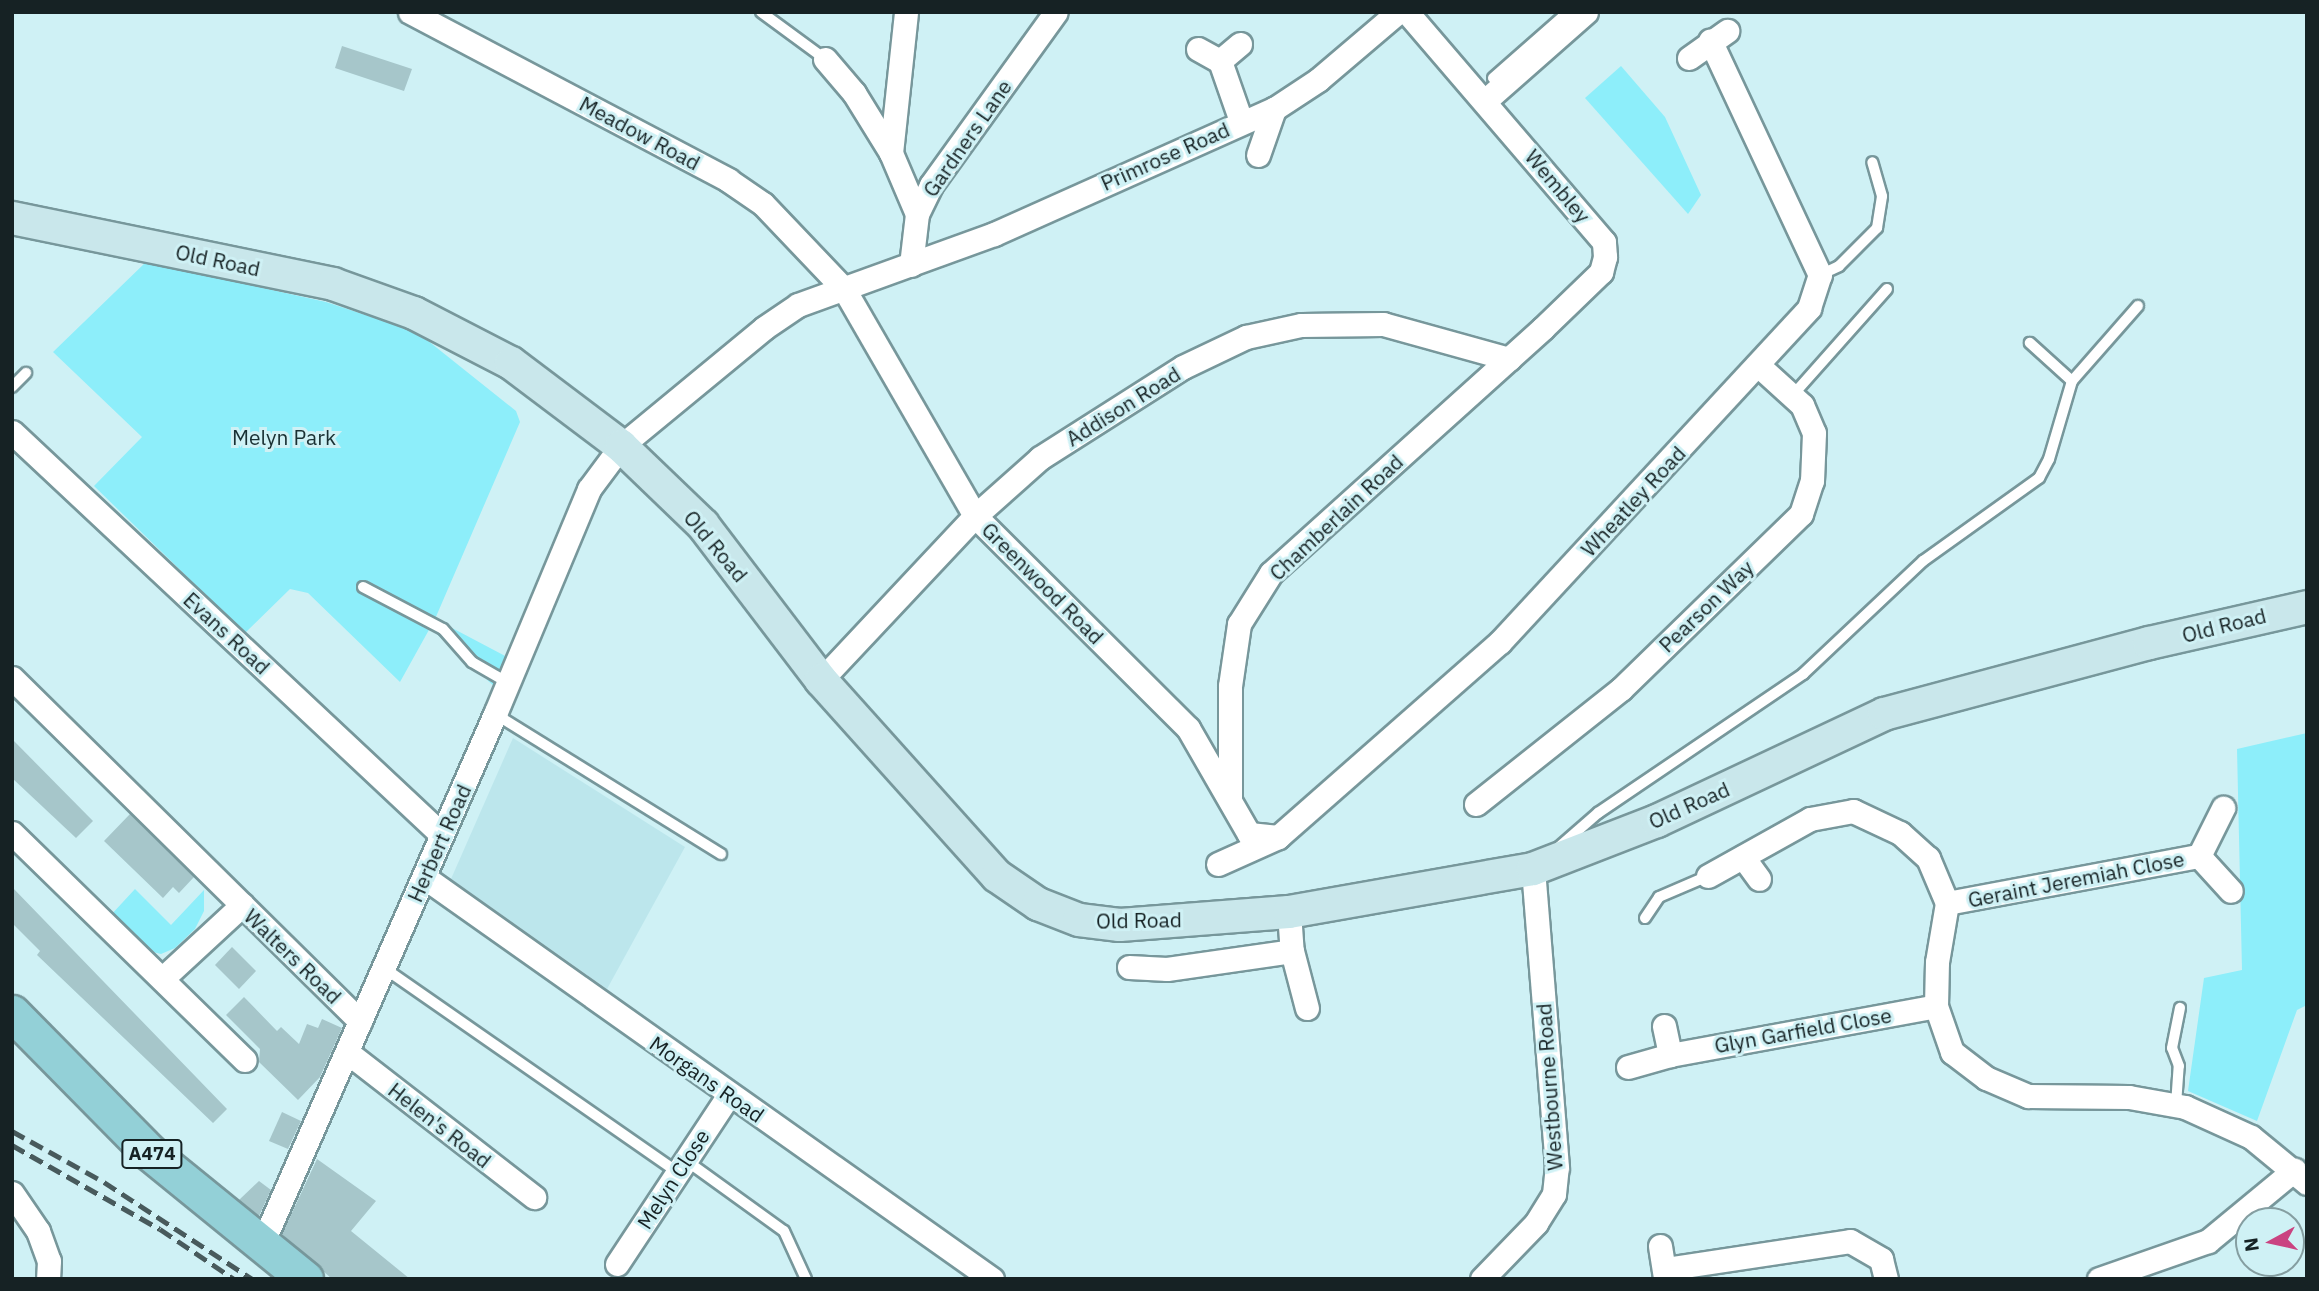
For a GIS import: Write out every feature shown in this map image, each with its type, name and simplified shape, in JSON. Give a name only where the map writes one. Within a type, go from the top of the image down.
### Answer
[{"type":"main road","name":"A474","points":[[12,1013],[149,1152],[305,1279]]},
{"type":"street","name":"Meadow Road","points":[[410,12],[729,180],[762,204],[844,289]]},
{"type":"street","name":"Gardners Lane","points":[[911,265],[917,214],[930,185],[1056,12]]},
{"type":"street","name":"Primrose Road","points":[[911,265],[994,234],[1241,121],[1274,109],[1318,80],[1398,12]]},
{"type":"street","name":"Wembley","points":[[1407,12],[1482,96],[1604,242],[1601,272],[1508,359]]},
{"type":"street","points":[[1482,96],[1586,12]]},
{"type":"street","points":[[891,153],[904,13]]},
{"type":"street","points":[[1689,58],[1719,35],[1820,275]]},
{"type":"street","points":[[1220,61],[1240,44]]},
{"type":"street","points":[[1198,49],[1220,61],[1241,121]]},
{"type":"street","points":[[825,59],[854,93],[891,153],[917,214]]},
{"type":"street","points":[[1258,155],[1274,109]]},
{"type":"street","name":"Old Road","points":[[12,218],[333,284],[414,313],[511,363],[621,446],[703,525],[821,680],[996,876],[1038,904],[1079,920],[1120,925],[1289,912],[1533,869],[1657,821],[1884,715],[2149,643],[2307,607]]},
{"type":"street","points":[[621,446],[764,328],[798,305],[911,265]]},
{"type":"street","name":"Wheatley Road","points":[[1218,864],[1278,836],[1500,642],[1810,308],[1820,275]]},
{"type":"street","name":"Greenwood Road","points":[[844,289],[975,516],[1188,728],[1230,797],[1238,820],[1249,834],[1278,836]]},
{"type":"street","name":"Addison Road","points":[[821,680],[975,516],[1040,458],[1183,367],[1246,337],[1301,325],[1382,324],[1508,359]]},
{"type":"street","name":"Chamberlain Road","points":[[1230,797],[1230,686],[1239,624],[1271,573],[1508,359]]},
{"type":"street","name":"Pearson Way","points":[[1476,804],[1622,689],[1801,514],[1812,481],[1814,433],[1802,405],[1759,366]]},
{"type":"street","name":"Evans Road","points":[[12,432],[442,835]]},
{"type":"street","name":"Herbert Road","points":[[262,1244],[495,715],[506,682],[589,489],[621,446]]},
{"type":"street","points":[[12,678],[243,905]]},
{"type":"street","points":[[2199,856],[2223,808]]},
{"type":"street","points":[[1708,876],[1743,858],[1769,838],[1810,819],[1853,811],[1900,833],[1928,858],[1947,904],[1937,962],[1936,1006],[1952,1052],[1986,1078],[2028,1096],[2129,1097],[2176,1105],[2251,1137],[2301,1176],[2208,1241],[2099,1279]]},
{"type":"street","points":[[12,833],[245,1060]]},
{"type":"street","name":"Geraint Jeremiah Close","points":[[1947,904],[2199,856],[2231,891]]},
{"type":"street","points":[[1743,858],[1759,879]]},
{"type":"street","name":"Westbourne Road","points":[[1482,1279],[1536,1223],[1554,1194],[1557,1167],[1533,869]]},
{"type":"street","name":"Morgans Road","points":[[424,877],[992,1279]]},
{"type":"street","name":"Walters Road","points":[[163,978],[243,905],[360,1021]]},
{"type":"street","points":[[1289,912],[1292,951],[1307,1009]]},
{"type":"street","points":[[1129,967],[1167,969],[1292,951]]},
{"type":"street","name":"Glyn Garfield Close","points":[[1628,1067],[1670,1055],[1936,1006]]},
{"type":"street","points":[[1664,1026],[1670,1055]]},
{"type":"street","name":"Helen's Road","points":[[347,1052],[534,1197]]},
{"type":"street","name":"Melyn Close","points":[[617,1264],[680,1165],[729,1095]]},
{"type":"street","points":[[12,1193],[38,1231],[49,1270]]},
{"type":"street","points":[[1660,1246],[1665,1274],[1850,1241],[1881,1259],[1886,1279]]},
{"type":"lane","points":[[761,12],[825,59]]},
{"type":"lane","points":[[1482,96],[1568,12]]},
{"type":"lane","points":[[1820,275],[1839,266],[1877,228],[1882,196],[1872,162]]},
{"type":"lane","points":[[1792,396],[1887,289]]},
{"type":"lane","points":[[1533,869],[1598,813],[1804,674],[1923,561],[2026,491],[2049,459],[2072,381],[2138,306]]},
{"type":"lane","points":[[2030,343],[2072,381]]},
{"type":"lane","points":[[12,387],[26,373]]},
{"type":"lane","points":[[363,587],[443,629],[472,662],[506,682]]},
{"type":"lane","points":[[495,715],[721,854]]},
{"type":"lane","points":[[1646,918],[1659,897],[1708,876]]},
{"type":"lane","points":[[384,968],[783,1231],[806,1279]]},
{"type":"lane","points":[[2176,1105],[2179,1066],[2172,1048],[2180,1007]]},
{"type":"shaded area","points":[[513,738],[685,847],[607,989],[451,879]]},
{"type":"green space","points":[[1621,66],[1665,117],[1701,195],[1688,214],[1585,98]]},
{"type":"green space","name":"Melyn Park","points":[[146,262],[326,302],[417,332],[516,411],[520,422],[435,619],[509,658],[495,687],[430,628],[400,682],[308,593],[290,589],[245,633],[94,486],[142,437],[53,352]]},
{"type":"green space","points":[[2307,733],[2307,1005],[2297,1010],[2257,1121],[2188,1091],[2204,978],[2242,970],[2237,749]]},
{"type":"green space","points":[[135,889],[171,925],[204,890],[204,911],[195,929],[175,948],[161,954],[149,951],[110,916]]},
{"type":"building","points":[[342,46],[412,69],[404,91],[335,68]]},
{"type":"building","points":[[12,739],[93,821],[76,838],[12,778]]},
{"type":"building","points":[[130,814],[194,877],[179,893],[173,887],[163,898],[104,841]]},
{"type":"building","points":[[12,887],[227,1109],[213,1123],[37,955],[40,951],[12,923]]},
{"type":"building","points":[[232,947],[256,971],[239,989],[215,965]]},
{"type":"building","points":[[244,997],[277,1031],[281,1027],[299,1044],[307,1024],[318,1028],[322,1019],[342,1028],[320,1077],[298,1100],[259,1062],[260,1049],[226,1015]]},
{"type":"building","points":[[282,1112],[301,1121],[288,1149],[269,1141]]},
{"type":"building","points":[[317,1159],[376,1201],[351,1231],[410,1279],[332,1279],[282,1234]]},
{"type":"building","points":[[259,1181],[271,1190],[259,1216],[239,1200]]},
{"type":"railway","points":[[12,1131],[104,1182],[252,1279]]},
{"type":"railway","points":[[12,1145],[160,1229],[234,1279]]}]
